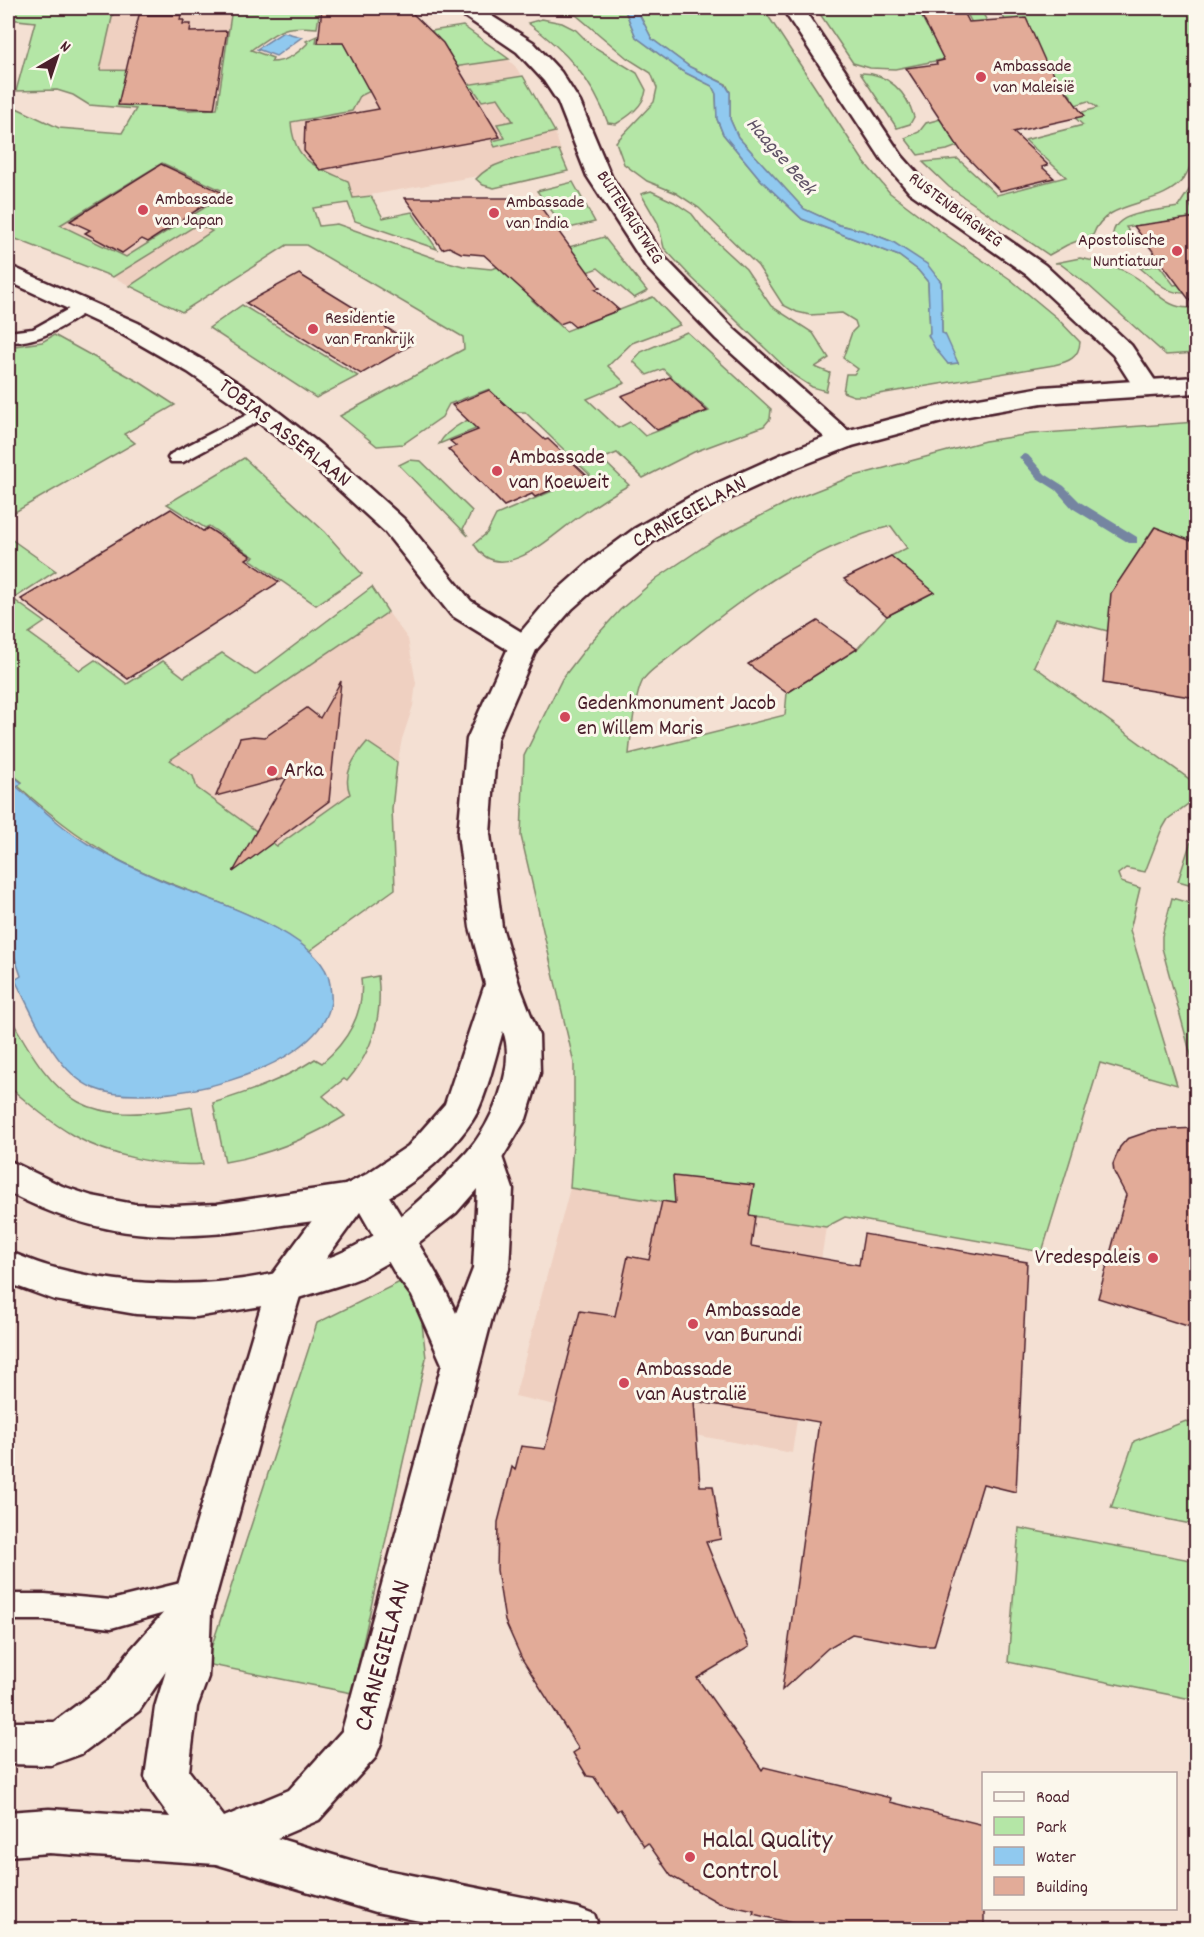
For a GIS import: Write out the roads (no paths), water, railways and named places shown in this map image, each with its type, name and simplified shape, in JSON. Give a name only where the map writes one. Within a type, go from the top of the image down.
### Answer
[{"type":"street","name":"BUITENRUSTWEG","points":[[465,8],[525,47],[553,77],[569,102],[599,176],[655,262],[725,334],[843,440]]},
{"type":"street","name":"RUSTENBURGWEG","points":[[793,8],[893,160],[917,187],[1036,270],[1122,350],[1147,388]]},
{"type":"street","name":"TOBIAS ASSERLAAN","points":[[8,273],[83,306],[197,367],[262,412],[312,451],[395,526],[461,608],[523,646]]},
{"type":"street","name":"CARNEGIELAAN","points":[[8,1267],[55,1284],[136,1298],[196,1301],[285,1286],[347,1267],[395,1240],[443,1202],[486,1155],[509,1119],[523,1073],[522,1036],[502,984],[486,927],[474,834],[482,739],[523,646],[562,602],[597,570],[644,535],[710,498],[789,461],[843,440],[956,410],[1042,395],[1197,385]]},
{"type":"street","points":[[216,1842],[167,1777],[176,1707],[187,1677],[193,1602],[285,1286],[358,1196],[420,1156],[460,1111],[502,984]]},
{"type":"street","name":"CARNEGIELAAN","points":[[216,1842],[304,1805],[360,1743],[460,1363],[491,1269],[495,1189],[486,1155]]},
{"type":"street","points":[[8,1176],[28,1188],[98,1214],[140,1221],[214,1220],[358,1196]]},
{"type":"street","points":[[358,1196],[395,1240],[409,1264],[426,1286],[460,1363]]},
{"type":"street","points":[[8,1743],[51,1744],[66,1739],[124,1696],[142,1668],[193,1602]]},
{"type":"street","points":[[8,1834],[49,1831],[216,1842],[376,1890],[578,1929]]},
{"type":"lane","points":[[8,337],[19,338],[45,331],[83,306]]},
{"type":"lane","points":[[177,458],[262,412]]},
{"type":"lane","points":[[8,1607],[45,1607],[111,1614],[193,1602]]},
{"type":"water","name":"Haagse Beek","points":[[624,8],[636,8],[652,39],[690,67],[725,84],[730,92],[730,119],[738,137],[804,209],[839,225],[865,231],[893,242],[927,264],[941,282],[942,333],[945,334],[958,363],[948,364],[928,335],[930,333],[928,282],[918,270],[899,256],[802,219],[761,180],[723,134],[717,119],[716,94],[712,86],[682,71],[636,37]]},
{"type":"water","points":[[283,32],[302,37],[276,56],[257,49]]},
{"type":"water","points":[[8,772],[22,783],[17,787],[60,824],[88,844],[160,879],[263,921],[308,950],[323,966],[330,984],[331,1002],[320,1027],[297,1049],[266,1067],[229,1081],[190,1090],[153,1095],[119,1094],[93,1088],[79,1080],[56,1056],[46,1041],[15,980],[21,976],[8,938]]},
{"type":"waterway","name":"Haagse Beek","points":[[1024,457],[1041,476],[1060,488],[1076,505],[1133,540]]},
{"type":"place","name":"Ambassade van Maleisië","points":[[981,77]]},
{"type":"place","name":"Ambassade van Japan","points":[[143,210]]},
{"type":"place","name":"Ambassade van India","points":[[494,213]]},
{"type":"place","name":"Apostolische Nuntiatuur","points":[[1177,251]]},
{"type":"place","name":"Residentie van Frankrijk","points":[[313,329]]},
{"type":"place","name":"Ambassade van Koeweit","points":[[497,471]]},
{"type":"place","name":"Gedenkmonument Jacob en Willem Maris","points":[[565,717]]},
{"type":"place","name":"Arka","points":[[272,771]]},
{"type":"place","name":"Vredespaleis","points":[[1153,1258]]},
{"type":"place","name":"Ambassade van Burundi","points":[[693,1324]]},
{"type":"place","name":"Ambassade van Australië","points":[[624,1383]]},
{"type":"place","name":"Halal Quality Control","points":[[690,1857]]}]
